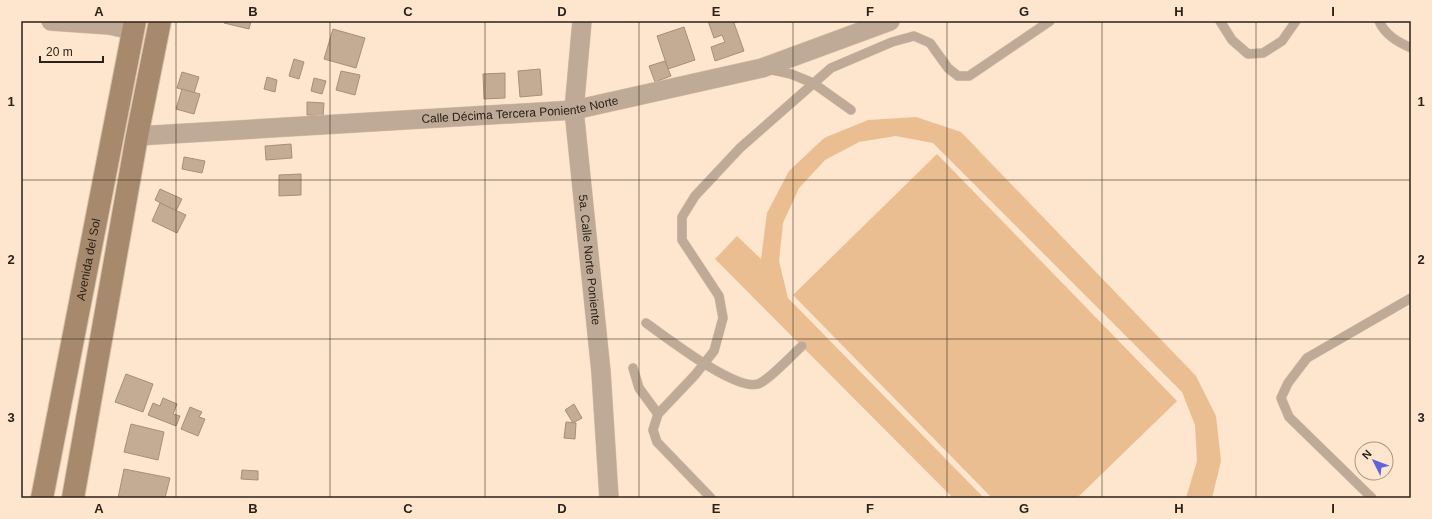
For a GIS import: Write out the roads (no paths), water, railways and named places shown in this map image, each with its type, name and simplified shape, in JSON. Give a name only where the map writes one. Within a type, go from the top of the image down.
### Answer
[{"type":"main road","points":[[74,498],[137,136],[160,21]]},
{"type":"main road","name":"Avenida del Sol","points":[[42,498],[134,26]]},
{"type":"street","points":[[51,21],[134,26]]},
{"type":"street","name":"5a. Calle Norte Poniente","points":[[582,21],[574,110],[601,372],[609,498]]},
{"type":"street","name":"Calle Décima Tercera Poniente Norte","points":[[137,136],[574,110],[762,68],[890,21]]},
{"type":"lane","points":[[711,498],[657,442],[653,430],[658,414],[695,375],[714,351],[723,318],[719,296],[682,240],[682,217],[695,196],[740,148],[831,68],[892,42],[914,36],[930,43],[948,68],[958,76],[969,76],[1050,21]]},
{"type":"lane","points":[[1220,21],[1232,40],[1248,54],[1263,53],[1282,41],[1296,21]]},
{"type":"lane","points":[[1380,21],[1381,26],[1394,40],[1411,48]]},
{"type":"lane","points":[[762,68],[791,74],[813,83],[851,110]]},
{"type":"lane","points":[[1372,498],[1289,417],[1281,398],[1288,383],[1308,358],[1411,298]]},
{"type":"lane","points":[[646,323],[704,363],[733,379],[748,384],[758,384],[772,374],[802,346]]},
{"type":"lane","points":[[633,368],[639,388],[658,414]]}]
